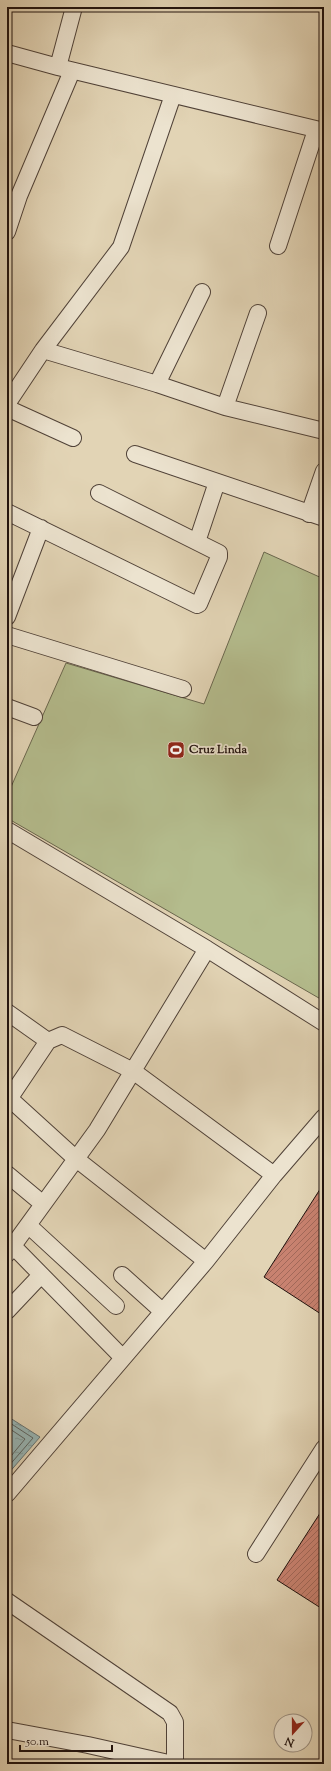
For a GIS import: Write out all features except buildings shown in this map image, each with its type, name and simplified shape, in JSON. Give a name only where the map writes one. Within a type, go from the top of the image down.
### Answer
[{"type":"street","points":[[7,232],[13,193],[65,69],[74,7]]},
{"type":"street","points":[[7,53],[65,69],[320,130],[278,246]]},
{"type":"street","points":[[7,404],[43,350],[121,247],[139,199],[173,94]]},
{"type":"street","points":[[156,384],[202,292]]},
{"type":"street","points":[[225,407],[258,313]]},
{"type":"street","points":[[43,350],[156,384],[225,407],[324,431]]},
{"type":"street","points":[[7,408],[73,438]]},
{"type":"street","points":[[134,454],[316,516],[324,471]]},
{"type":"street","points":[[197,542],[218,482]]},
{"type":"street","points":[[7,512],[197,605],[200,602],[219,554],[99,493]]},
{"type":"street","points":[[7,617],[42,528]]},
{"type":"street","points":[[7,635],[183,689]]},
{"type":"street","points":[[7,707],[34,717]]},
{"type":"street","points":[[7,830],[207,949],[324,1022]]},
{"type":"street","points":[[123,1358],[41,1275],[10,1250],[75,1158],[97,1130],[207,949]]},
{"type":"street","points":[[7,1012],[48,1042]]},
{"type":"street","points":[[206,1261],[75,1158],[8,1100],[48,1042],[62,1035],[133,1071],[274,1175]]},
{"type":"street","points":[[7,1494],[206,1261],[274,1175],[324,1117]]},
{"type":"street","points":[[7,1174],[43,1204]]},
{"type":"street","points":[[28,1226],[116,1306]]},
{"type":"street","points":[[7,1311],[41,1275]]},
{"type":"street","points":[[122,1275],[162,1311]]},
{"type":"street","points":[[256,1554],[324,1448]]},
{"type":"street","points":[[7,1601],[170,1713],[175,1722],[174,1764],[88,1745],[7,1730]]},
{"type":"green space","name":"Cruz Linda","points":[[264,552],[324,579],[324,1001],[7,818],[7,796],[66,663],[204,704]]},
{"type":"water","points":[[7,1416],[40,1437],[7,1475]]},
{"type":"place","name":"Cruz Linda","points":[[176,750]]}]
